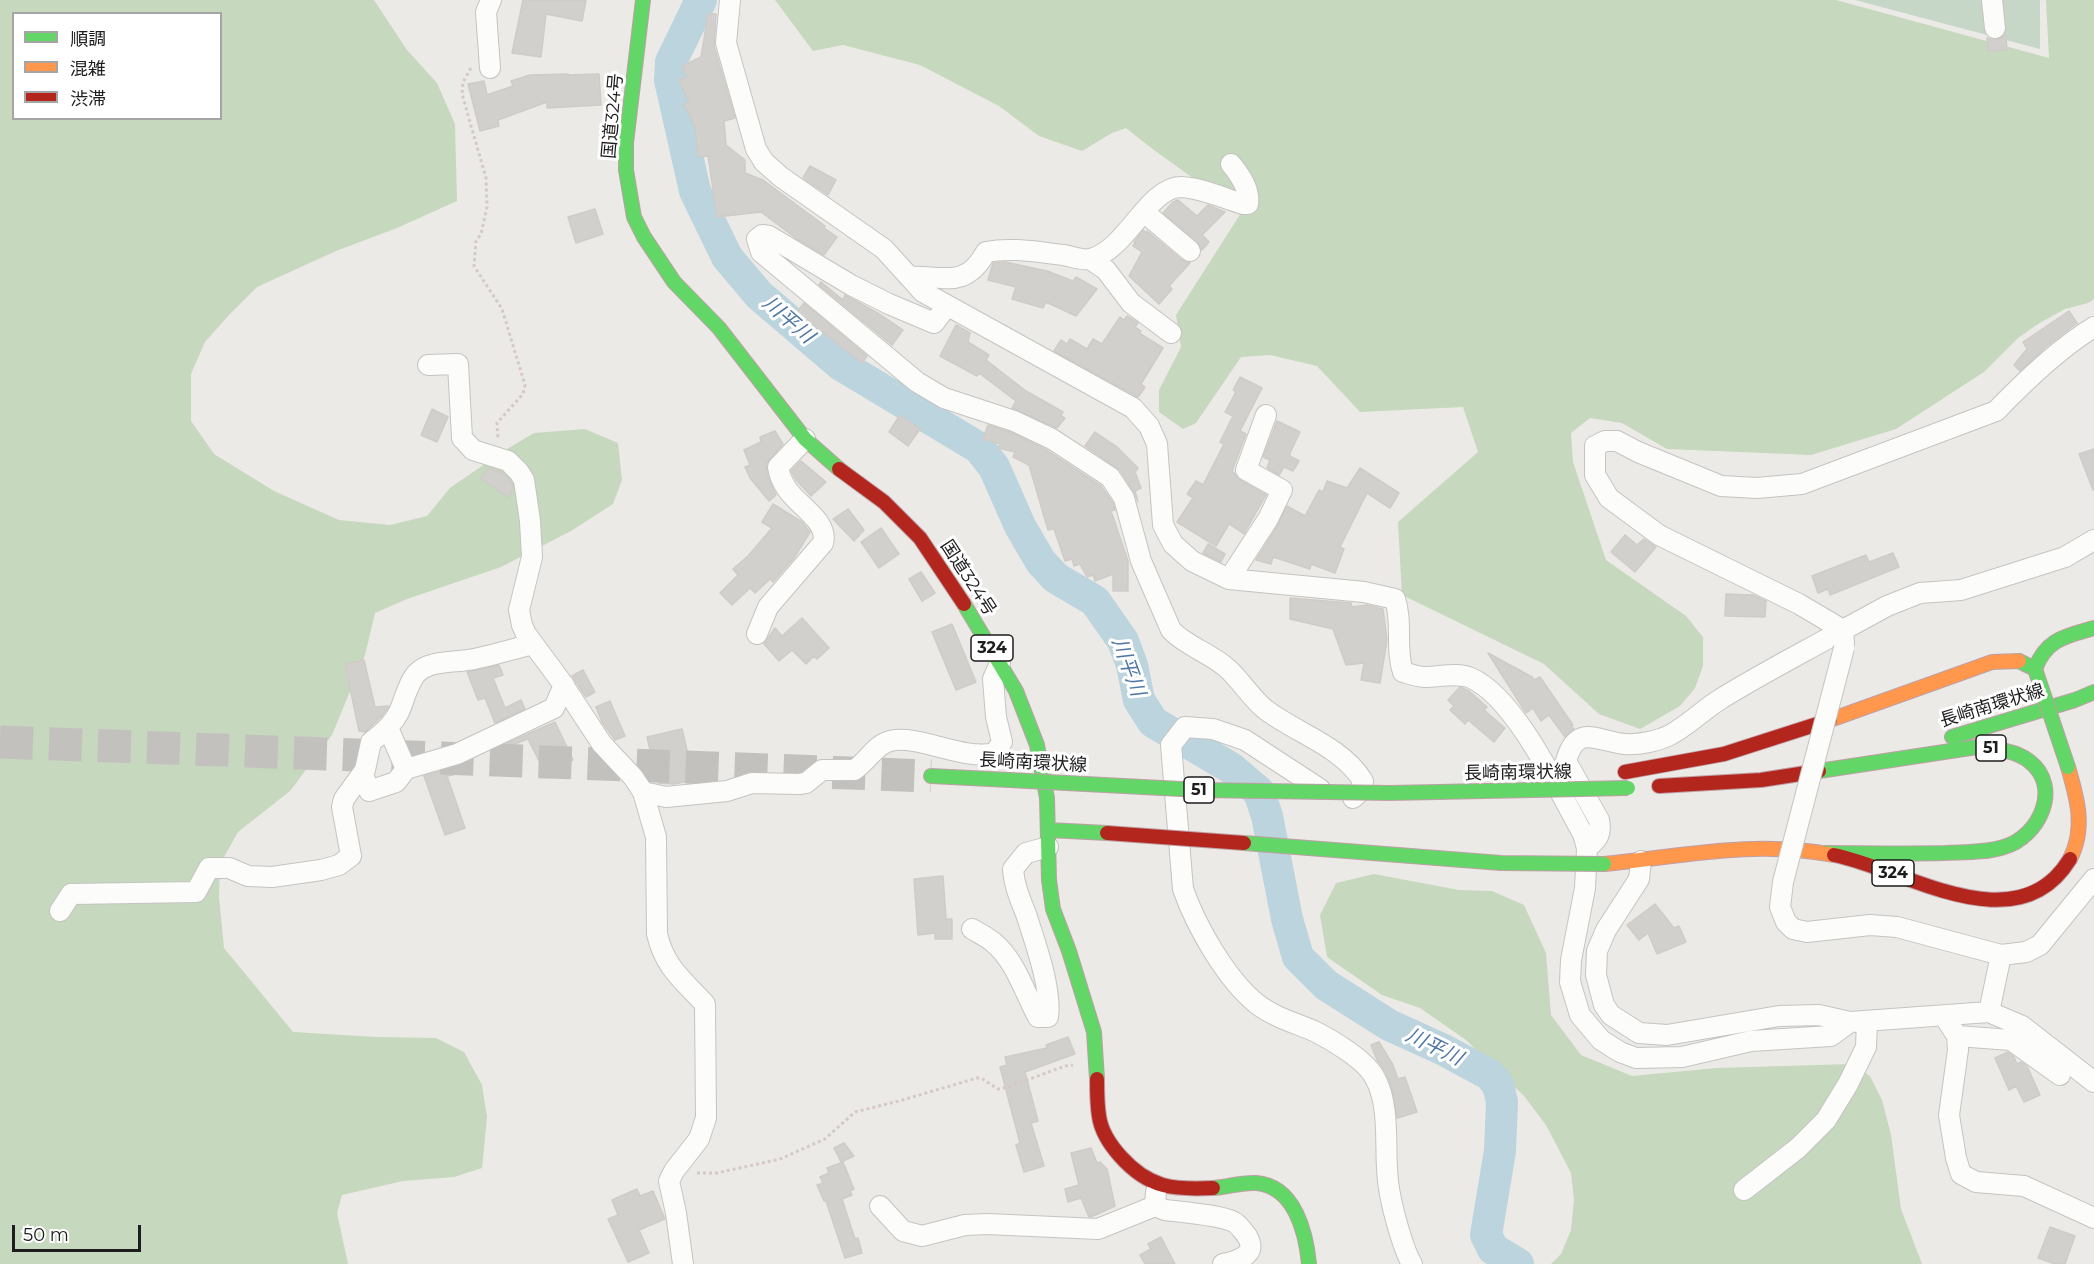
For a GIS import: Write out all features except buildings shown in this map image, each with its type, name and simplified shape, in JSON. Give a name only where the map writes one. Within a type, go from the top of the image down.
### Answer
[{"type":"highway","name":"国道324号","points":[[644,0],[626,143],[626,170],[634,217],[644,237],[674,282],[719,328],[805,439],[830,462],[884,502],[920,538],[955,589],[1016,691],[1037,745],[1047,798],[1049,880],[1053,909],[1069,951],[1094,1032],[1099,1118],[1110,1145],[1134,1172],[1156,1184],[1192,1189],[1256,1183],[1267,1186],[1288,1200],[1299,1217],[1306,1240],[1309,1264]]},
{"type":"highway","points":[[2035,669],[2039,656],[2048,646],[2062,638],[2094,627]]},
{"type":"highway","name":"51","points":[[1390,793],[1507,785],[1613,773],[1722,754],[1783,737],[1992,662],[2010,659],[2024,661],[2035,669]]},
{"type":"highway","name":"324","points":[[2035,669],[2079,806],[2079,841]]},
{"type":"highway","name":"長崎南環状線","points":[[931,776],[1200,790],[1390,793],[1643,787],[1758,774],[1852,760],[1924,744],[2006,721],[2094,692]]},
{"type":"highway","name":"51","points":[[1643,787],[1761,780],[1977,747],[2007,751],[2031,762],[2040,774],[2045,802],[2042,816],[2034,829],[2022,840],[2006,847],[1957,852],[1822,853]]},
{"type":"highway","name":"324","points":[[1048,839],[1107,833],[1501,863],[1604,864],[1641,861],[1705,850],[1735,849],[1822,853],[1858,861],[1944,893],[1986,900],[2025,895],[2041,888],[2065,867],[2079,841],[2090,807]]},
{"type":"street","points":[[730,0],[726,43],[756,149],[764,162],[828,211],[884,249],[923,292],[1132,408],[1149,426],[1157,444],[1163,525],[1173,544],[1192,561],[1229,579],[1364,592],[1395,599],[1398,609],[1399,660],[1403,672],[1422,677],[1470,678],[1502,702],[1536,749],[1583,834],[1587,848],[1585,888],[1570,960],[1570,982],[1580,1015],[1601,1040],[1620,1052],[1636,1058],[1682,1057],[1751,1041],[1831,1036],[1858,1022]]},
{"type":"street","points":[[1992,0],[1995,28]]},
{"type":"street","points":[[484,4],[490,58]]},
{"type":"street","points":[[1090,259],[1111,248],[1163,193],[1179,187],[1196,189],[1248,204],[1248,192],[1239,173],[1231,164]]},
{"type":"street","points":[[1144,212],[1190,251]]},
{"type":"street","points":[[946,306],[934,322],[889,304],[851,285],[769,236],[762,235],[757,239],[761,252],[917,382],[944,398],[1014,421],[1052,439],[1110,477],[1124,498],[1142,561],[1171,630],[1178,638],[1227,668],[1264,709],[1340,755],[1354,766],[1363,781],[1360,792],[1354,798],[1342,799],[1334,798],[1245,740],[1213,729],[1185,727],[1171,745],[1183,890],[1190,909],[1213,950],[1235,981],[1256,1003],[1283,1020],[1325,1037],[1360,1060],[1375,1078],[1384,1114],[1388,1182],[1406,1253],[1412,1264]]},
{"type":"street","points":[[909,277],[956,278],[969,274],[978,267],[986,252],[1004,249],[1090,259],[1106,270],[1131,303],[1171,333]]},
{"type":"street","points":[[1843,639],[1799,604],[1659,535],[1609,498],[1595,475],[1595,446],[1605,441],[1617,441],[1721,486],[1757,488],[1802,484],[1996,411],[2020,386],[2063,349],[2094,327]]},
{"type":"street","points":[[428,365],[458,364],[462,438],[473,450],[508,461],[524,480],[531,521],[532,557],[519,610],[522,625],[602,744],[633,777],[643,792],[656,837],[657,934],[660,946],[675,975],[705,1004],[705,1126],[699,1139],[669,1181],[683,1264]]},
{"type":"street","points":[[1229,579],[1268,519],[1282,490],[1246,470],[1266,415]]},
{"type":"street","points":[[757,634],[768,607],[824,539],[819,524],[787,490],[778,467],[805,439]]},
{"type":"street","points":[[1587,848],[1598,840],[1601,830],[1599,820],[1566,761],[1570,749],[1578,740],[1590,736],[1626,744],[1644,743],[1670,735],[1719,700],[1843,639],[1887,606],[1920,593],[1960,590],[2064,557],[2094,540]]},
{"type":"street","points":[[1843,639],[1783,882],[1780,908],[1786,922],[1793,929],[1807,932],[1870,925],[1897,927],[2001,955],[2026,952],[2040,945],[2094,879]]},
{"type":"street","points":[[60,911],[72,894],[196,892],[209,868],[229,868],[248,876],[272,877],[339,865],[351,856],[342,807],[344,799],[363,774],[371,742],[388,728],[399,714],[408,687],[418,672],[430,666],[471,660],[533,644]]},
{"type":"street","points":[[643,792],[666,797],[727,791],[752,783],[806,783],[822,770],[854,770],[887,741],[904,740],[954,751],[986,755],[995,753],[1002,742],[996,717],[993,679],[1000,663]]},
{"type":"street","points":[[363,774],[369,791],[396,782],[406,769],[457,754],[554,708],[564,685]]},
{"type":"street","points":[[388,728],[406,769]]},
{"type":"street","points":[[972,929],[993,941],[1020,978],[1038,1017],[1048,1017],[1050,1003],[1033,936],[1014,881],[1013,869],[1026,854],[1048,839]]},
{"type":"street","points":[[1641,861],[1639,879],[1606,930],[1597,951],[1596,975],[1604,1005],[1611,1015],[1639,1033],[1667,1035],[1779,1016],[1819,1015],[1858,1022],[1989,1012],[2022,1026],[2094,1082]]},
{"type":"street","points":[[1989,1012],[2001,955]]},
{"type":"street","points":[[1944,1016],[1957,1036],[1958,1050],[1949,1115],[1954,1149],[1961,1173],[1976,1182],[2024,1186],[2074,1211],[2094,1218]]},
{"type":"street","points":[[1744,1190],[1798,1148],[1826,1120],[1848,1084],[1866,1047],[1858,1022]]},
{"type":"street","points":[[1957,1036],[2011,1040],[2060,1075]]},
{"type":"street","points":[[1155,1206],[1156,1184]]},
{"type":"street","points":[[880,1206],[903,1231],[922,1236],[965,1226],[987,1224],[1098,1229],[1155,1206],[1165,1210],[1235,1222],[1251,1243],[1250,1250],[1243,1258],[1223,1264]]},
{"type":"path","points":[[490,58],[467,72],[462,94],[486,178],[487,207],[481,234],[476,242],[474,266],[502,309],[525,385],[523,394],[497,423],[497,438],[500,444]]},
{"type":"path","points":[[670,1189],[688,1173],[717,1173],[780,1159],[825,1139],[855,1112],[977,1078],[981,1078],[998,1089],[1065,1066],[1096,1063]]},
{"type":"green space","points":[[0,0],[374,0],[407,50],[437,83],[455,124],[457,201],[397,228],[336,251],[257,287],[229,315],[205,342],[191,374],[191,421],[214,454],[274,491],[339,520],[390,525],[427,516],[450,488],[534,433],[585,429],[618,443],[622,480],[613,504],[571,531],[501,567],[407,599],[375,613],[365,655],[332,735],[290,791],[238,832],[220,864],[219,897],[224,948],[293,1032],[436,1038],[464,1052],[482,1085],[487,1117],[482,1168],[454,1177],[403,1181],[342,1195],[337,1213],[348,1264],[0,1264]]},
{"type":"green space","points":[[775,0],[1836,0],[2049,58],[2046,0],[2094,0],[2094,299],[2088,303],[2065,309],[2038,324],[2018,338],[1984,372],[1896,429],[1811,455],[1667,449],[1622,423],[1590,418],[1571,433],[1573,462],[1606,560],[1686,616],[1703,637],[1703,666],[1695,688],[1680,706],[1640,729],[1599,714],[1544,664],[1402,595],[1398,522],[1478,452],[1463,407],[1360,412],[1317,366],[1270,355],[1241,357],[1196,423],[1183,429],[1159,412],[1159,390],[1181,347],[1176,315],[1241,213],[1126,128],[1112,133],[1082,151],[1039,136],[999,106],[920,65],[843,45],[813,51]]},
{"type":"green space","points":[[1855,0],[2040,0],[2040,49]]},
{"type":"green space","points":[[1374,874],[1459,890],[1492,891],[1524,905],[1546,953],[1551,1015],[1581,1055],[1632,1076],[1717,1068],[1852,1064],[1870,1076],[1882,1100],[1891,1135],[1901,1209],[1922,1264],[1551,1264],[1561,1254],[1571,1230],[1574,1200],[1571,1173],[1546,1125],[1524,1096],[1466,1040],[1420,1008],[1382,995],[1327,957],[1320,915],[1336,883]]},
{"type":"waterway","name":"川平川","points":[[701,0],[671,62],[670,80],[695,191],[727,257],[759,295],[841,365],[979,448],[994,467],[1020,526],[1041,562],[1056,578],[1095,601],[1123,641],[1132,665],[1139,700],[1153,722],[1231,768],[1259,792],[1267,816],[1287,919],[1298,957],[1326,985],[1389,1025],[1444,1050],[1490,1075],[1498,1085],[1502,1102],[1500,1151],[1486,1235],[1493,1249],[1518,1264]]},
{"type":"tunnel","points":[[0,742],[931,776]]},
{"type":"traffic: fast","points":[[643,0],[626,143],[626,170],[634,217],[644,237],[674,282],[719,328],[805,439],[839,469]]},
{"type":"traffic: fast","points":[[964,604],[1016,691],[1037,745],[1047,798],[1049,880],[1053,909],[1069,951],[1094,1032],[1097,1079]]},
{"type":"traffic: fast","points":[[2019,661],[2035,669],[2045,651],[2058,640],[2094,628]]},
{"type":"traffic: fast","points":[[2035,669],[2068,767]]},
{"type":"traffic: fast","points":[[1952,737],[2075,700],[2094,692]]},
{"type":"traffic: fast","points":[[1819,771],[1977,747],[1991,748],[2011,752],[2029,761],[2039,772],[2044,784],[2045,797],[2042,810],[2027,833],[2017,842],[1997,849],[1945,853],[1822,853]]},
{"type":"traffic: fast","points":[[931,776],[1009,780]]},
{"type":"traffic: fast","points":[[1009,780],[1200,790],[1390,793],[1628,788]]},
{"type":"traffic: fast","points":[[1048,830],[1107,833]]},
{"type":"traffic: fast","points":[[1244,843],[1501,863],[1604,864]]},
{"type":"traffic: fast","points":[[1213,1188],[1256,1183],[1269,1186],[1280,1193],[1296,1213],[1305,1239],[1309,1264]]},
{"type":"traffic: slow","points":[[1830,720],[1992,662],[2019,661]]},
{"type":"traffic: slow","points":[[2068,767],[2077,802],[2079,824],[2078,836],[2070,859]]},
{"type":"traffic: slow","points":[[1604,864],[1747,849],[1775,849],[1834,855]]},
{"type":"traffic: jam","points":[[839,469],[884,502],[920,538],[964,604]]},
{"type":"traffic: jam","points":[[1625,772],[1724,754],[1830,720]]},
{"type":"traffic: jam","points":[[1659,786],[1761,780],[1819,771]]},
{"type":"traffic: jam","points":[[1107,833],[1244,843]]},
{"type":"traffic: jam","points":[[1834,855],[1959,895],[1991,900],[2021,897],[2048,884],[2070,859]]},
{"type":"traffic: jam","points":[[1097,1079],[1100,1122],[1107,1138],[1131,1167],[1152,1181],[1163,1185],[1213,1188]]}]
